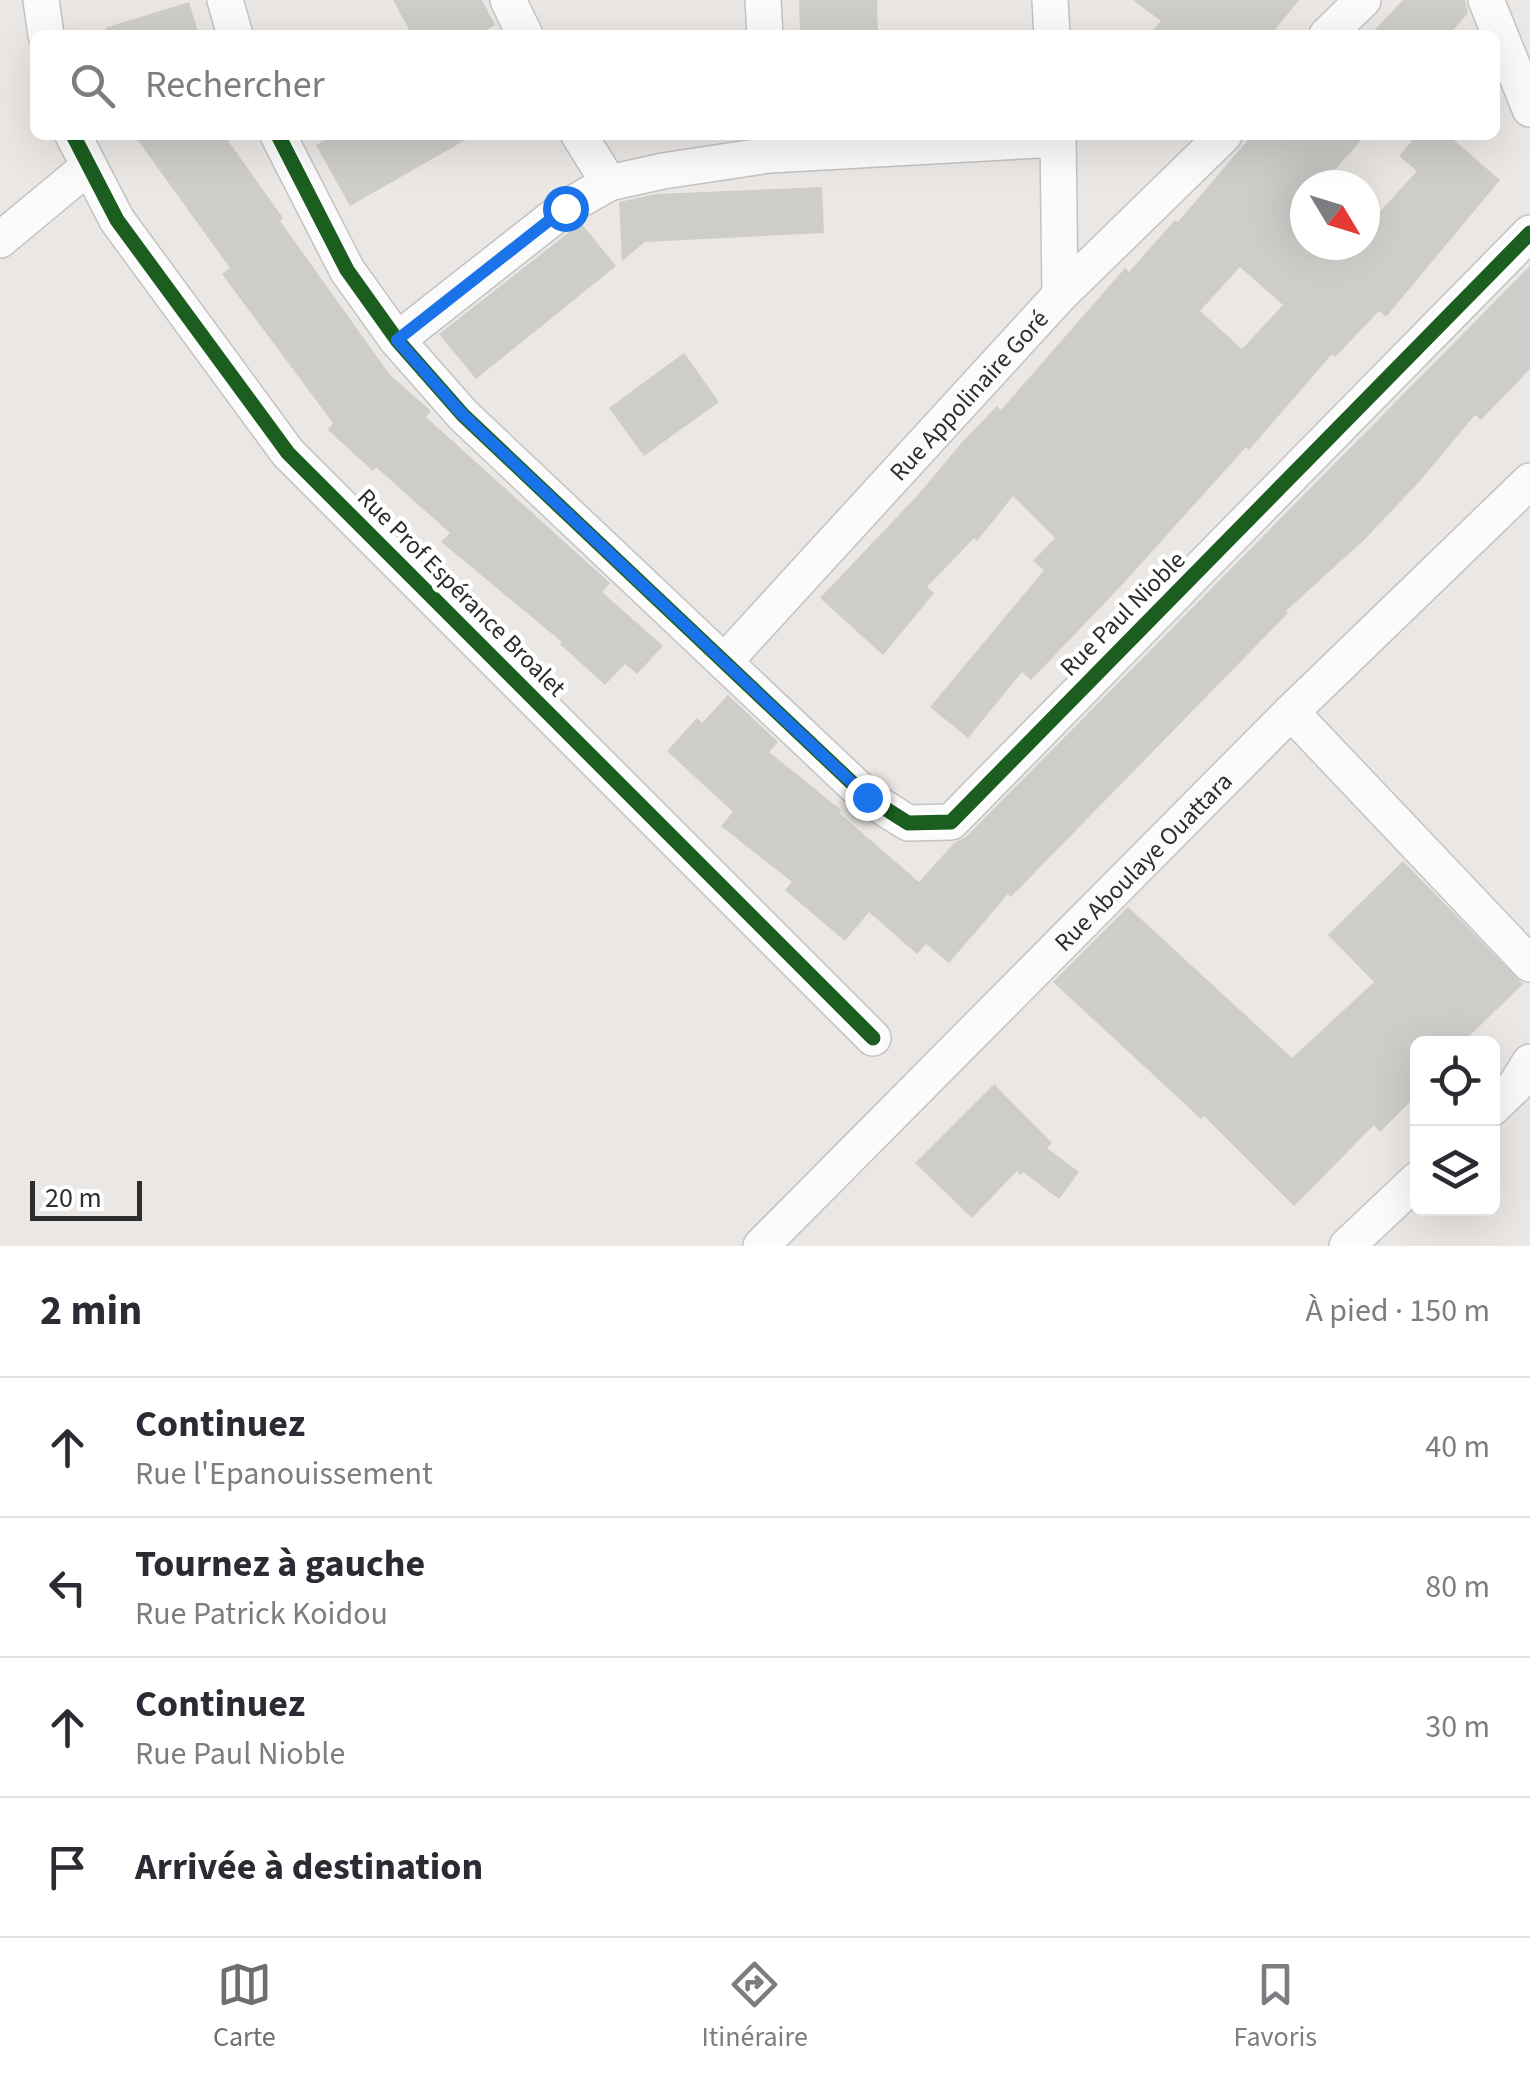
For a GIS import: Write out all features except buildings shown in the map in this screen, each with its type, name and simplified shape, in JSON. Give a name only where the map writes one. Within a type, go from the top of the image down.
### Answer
[{"type":"street","points":[[41,0],[45,30]]},
{"type":"street","points":[[225,0],[234,30]]},
{"type":"street","points":[[508,0],[523,30]]},
{"type":"street","points":[[764,0],[765,30]]},
{"type":"street","points":[[1050,0],[1052,30]]},
{"type":"street","points":[[1332,30],[1362,0]]},
{"type":"street","points":[[1486,0],[1498,30]]},
{"type":"street","points":[[1500,35],[1530,109]]},
{"type":"street","name":"Rue Paul Nioble","points":[[281,140],[347,270],[397,340],[463,415],[867,797],[908,823],[950,822],[1530,233]]},
{"type":"street","points":[[582,140],[609,183]]},
{"type":"street","points":[[397,340],[565,208],[609,183],[769,145],[950,140]]},
{"type":"street","points":[[1058,140],[1060,294]]},
{"type":"street","name":"Rue Appolinaire Goré","points":[[724,662],[1060,294],[1219,140]]},
{"type":"street","points":[[0,240],[81,150]]},
{"type":"street","name":"Rue Prof Espérance Broalet","points":[[81,150],[116,220],[288,453],[873,1038]]},
{"type":"street","name":"Rue Aboulaye Ouattara","points":[[761,1246],[1292,712],[1530,481]]},
{"type":"street","points":[[1292,712],[1530,964]]},
{"type":"street","points":[[1500,1100],[1530,1062]]},
{"type":"street","points":[[1347,1246],[1410,1187]]},
{"type":"cycle path","points":[[76,140],[117,220],[288,453],[873,1038]]},
{"type":"cycle path","points":[[281,140],[347,270],[397,340],[463,415],[867,797],[908,823],[951,822],[1530,233]]},
{"type":"route","points":[[565,208],[397,340],[463,415],[867,797]]}]
